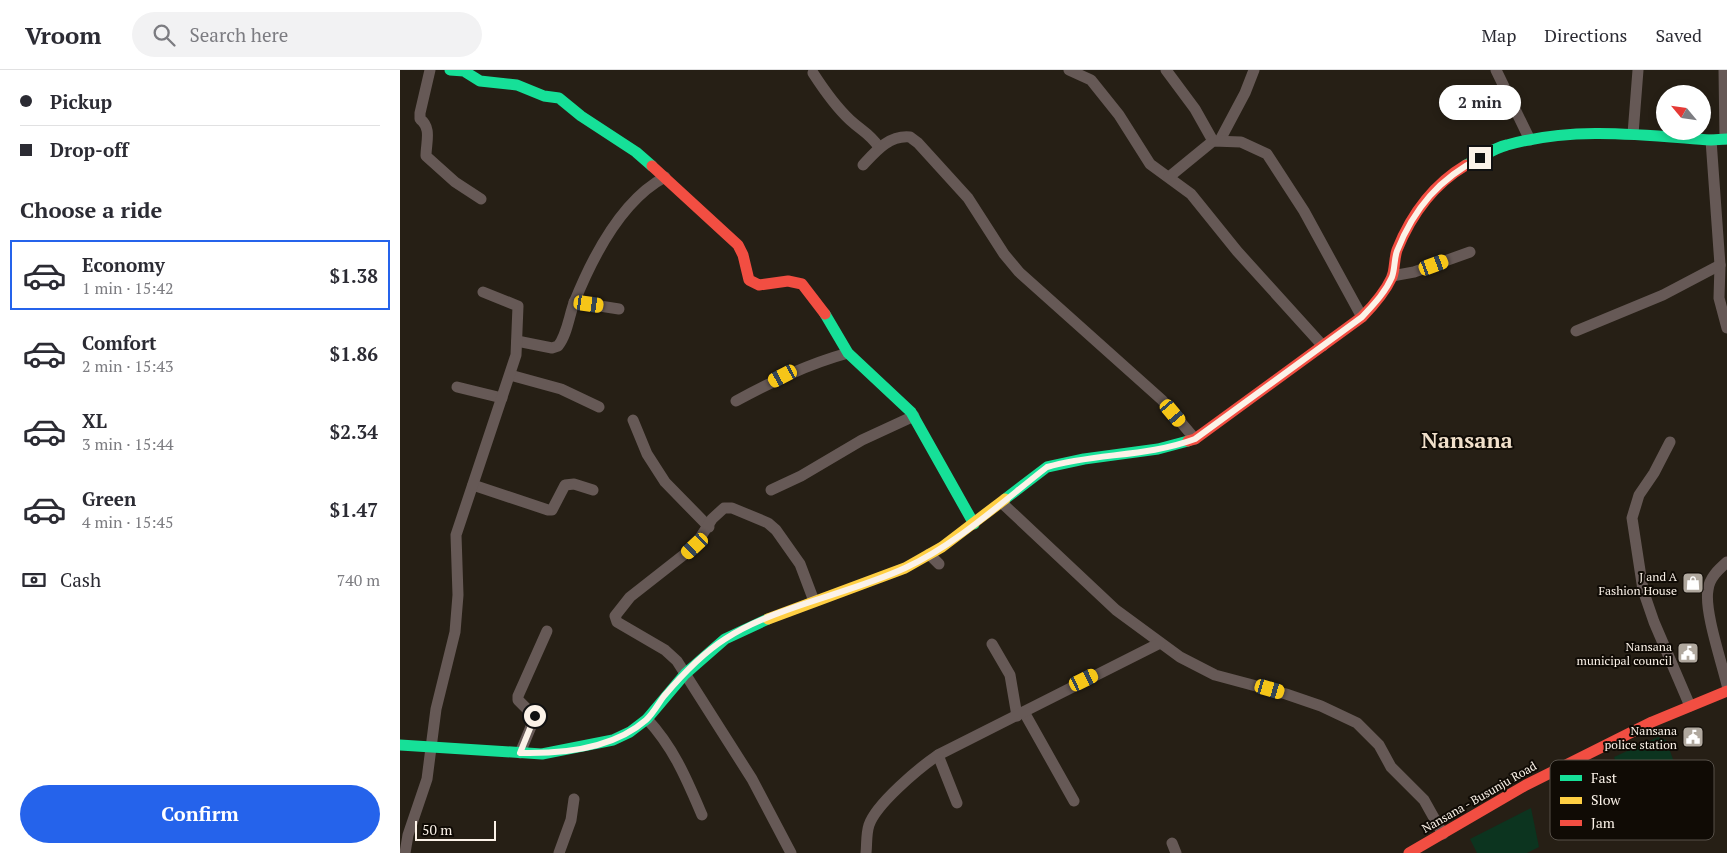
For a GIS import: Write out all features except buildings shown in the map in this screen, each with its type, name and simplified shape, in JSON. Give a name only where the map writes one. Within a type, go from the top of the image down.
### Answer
[{"type":"street","points":[[430,70],[420,113],[420,119],[426,123],[429,135],[426,156],[456,182],[481,199]]},
{"type":"street","points":[[450,70],[464,71],[480,81],[517,85],[544,96],[560,98],[581,116],[636,152],[738,245],[743,255],[749,280],[759,285],[788,281],[802,284],[818,304],[848,353],[914,416],[974,524]]},
{"type":"street","points":[[1069,70],[1092,80],[1119,115],[1150,164],[1191,194],[1237,251],[1323,346]]},
{"type":"street","points":[[1166,70],[1217,141]]},
{"type":"street","points":[[1169,177],[1217,141],[1245,93],[1254,70]]},
{"type":"street","points":[[1496,70],[1530,140]]},
{"type":"street","points":[[1633,134],[1638,70]]},
{"type":"street","points":[[1724,70],[1726,139],[1711,140],[1720,265],[1719,298],[1727,328]]},
{"type":"street","points":[[813,73],[840,110],[870,134],[879,147]]},
{"type":"street","points":[[400,745],[520,753],[560,752],[613,740],[630,732],[647,719],[685,674],[725,639],[752,625],[905,568],[974,524],[1047,467],[1067,461],[1177,446],[1195,439],[1362,317],[1376,303],[1392,276],[1396,253],[1403,237],[1431,192],[1448,176],[1467,164],[1505,146],[1562,133],[1604,132],[1656,136]]},
{"type":"street","points":[[862,164],[879,147],[901,136],[910,137],[918,143],[968,198],[1004,254],[1019,272],[1162,400],[1195,439]]},
{"type":"street","points":[[1217,141],[1241,142],[1267,154],[1304,211],[1362,317]]},
{"type":"street","points":[[517,340],[552,348],[558,346],[574,302],[612,228],[642,192],[665,177]]},
{"type":"street","points":[[1392,276],[1414,272],[1470,252]]},
{"type":"street","points":[[1576,331],[1663,295],[1720,265]]},
{"type":"street","points":[[406,853],[408,835],[427,779],[436,708],[451,653],[458,613],[456,535],[510,376],[517,340],[518,306],[484,292]]},
{"type":"street","points":[[574,302],[618,309]]},
{"type":"street","points":[[736,401],[783,376],[817,362],[848,353]]},
{"type":"street","points":[[510,376],[561,389],[600,407]]},
{"type":"street","points":[[457,387],[502,398]]},
{"type":"street","points":[[771,490],[801,476],[862,440],[914,416]]},
{"type":"street","points":[[633,420],[647,454],[665,482],[709,527]]},
{"type":"street","points":[[1670,442],[1654,473],[1639,495],[1632,518],[1643,590],[1654,622],[1690,706]]},
{"type":"street","points":[[473,485],[548,510],[552,510],[565,484],[592,490]]},
{"type":"street","points":[[1002,503],[1116,610],[1180,657],[1215,675],[1286,694],[1321,706],[1358,723],[1379,745],[1391,767],[1424,800],[1443,834]]},
{"type":"street","points":[[791,853],[752,779],[677,661],[665,650],[617,622],[615,616],[630,598],[695,546],[718,511],[724,508],[732,508],[768,523],[786,542],[800,564],[814,601]]},
{"type":"street","points":[[929,554],[939,564]]},
{"type":"street","points":[[1727,562],[1716,572],[1708,590],[1708,607],[1727,686]]},
{"type":"street","points":[[520,753],[535,716],[518,700],[518,696],[547,631]]},
{"type":"street","points":[[866,853],[869,825],[876,813],[916,771],[938,755],[1160,643]]},
{"type":"street","points":[[992,644],[1010,675],[1021,714],[1074,801]]},
{"type":"street","name":"Nansana - Busunju Road","points":[[1576,760],[1652,722],[1727,691]]},
{"type":"street","points":[[647,719],[663,736],[678,759],[702,815]]},
{"type":"street","points":[[938,755],[957,803]]},
{"type":"street","name":"Nansana - Busunju Road","points":[[1408,853],[1550,773]]},
{"type":"street","points":[[559,853],[571,820],[574,798]]},
{"type":"green space","points":[[1658,737],[1666,740],[1673,760],[1615,760],[1614,757]]},
{"type":"green space","points":[[1531,808],[1539,847],[1527,853],[1477,853],[1470,839]]},
{"type":"traffic: fast","points":[[450,70],[464,71],[480,81],[517,85],[544,96],[559,98],[581,116],[636,152],[652,166]]},
{"type":"traffic: fast","points":[[1466,165],[1502,146],[1532,139],[1557,136],[1634,134],[1711,140],[1727,139]]},
{"type":"traffic: fast","points":[[825,314],[848,353],[911,412],[974,524]]},
{"type":"traffic: fast","points":[[1005,499],[1047,467],[1084,459],[1158,449],[1188,441]]},
{"type":"traffic: fast","points":[[400,745],[542,754],[613,740],[630,732],[647,719],[685,674],[725,639],[768,619]]},
{"type":"traffic: slow","points":[[768,619],[905,568],[942,547],[1005,499]]},
{"type":"traffic: jam","points":[[1188,441],[1195,439],[1362,317],[1389,283],[1393,274],[1397,250],[1417,213],[1444,181],[1466,165]]},
{"type":"traffic: jam","points":[[652,166],[738,245],[743,255],[749,280],[759,285],[788,281],[802,284],[825,314]]},
{"type":"traffic: jam","points":[[1576,760],[1652,722],[1727,691]]},
{"type":"traffic: jam","points":[[1409,853],[1550,773]]},
{"type":"place","name":"J and A Fashion House","points":[[1693,583]]},
{"type":"place","name":"Nansana municipal council","points":[[1688,653]]},
{"type":"place","name":"Nansana police station","points":[[1693,737]]},
{"type":"district","name":"Nansana","points":[[1467,439]]},
{"type":"route","points":[[535,716],[520,753],[542,754],[560,752],[613,740],[630,732],[647,719],[685,674],[725,639],[752,625],[905,568],[942,547],[1047,467],[1067,461],[1177,446],[1195,439],[1304,362],[1362,317],[1376,303],[1392,276],[1396,253],[1403,237],[1431,192],[1448,176],[1480,158]]}]
